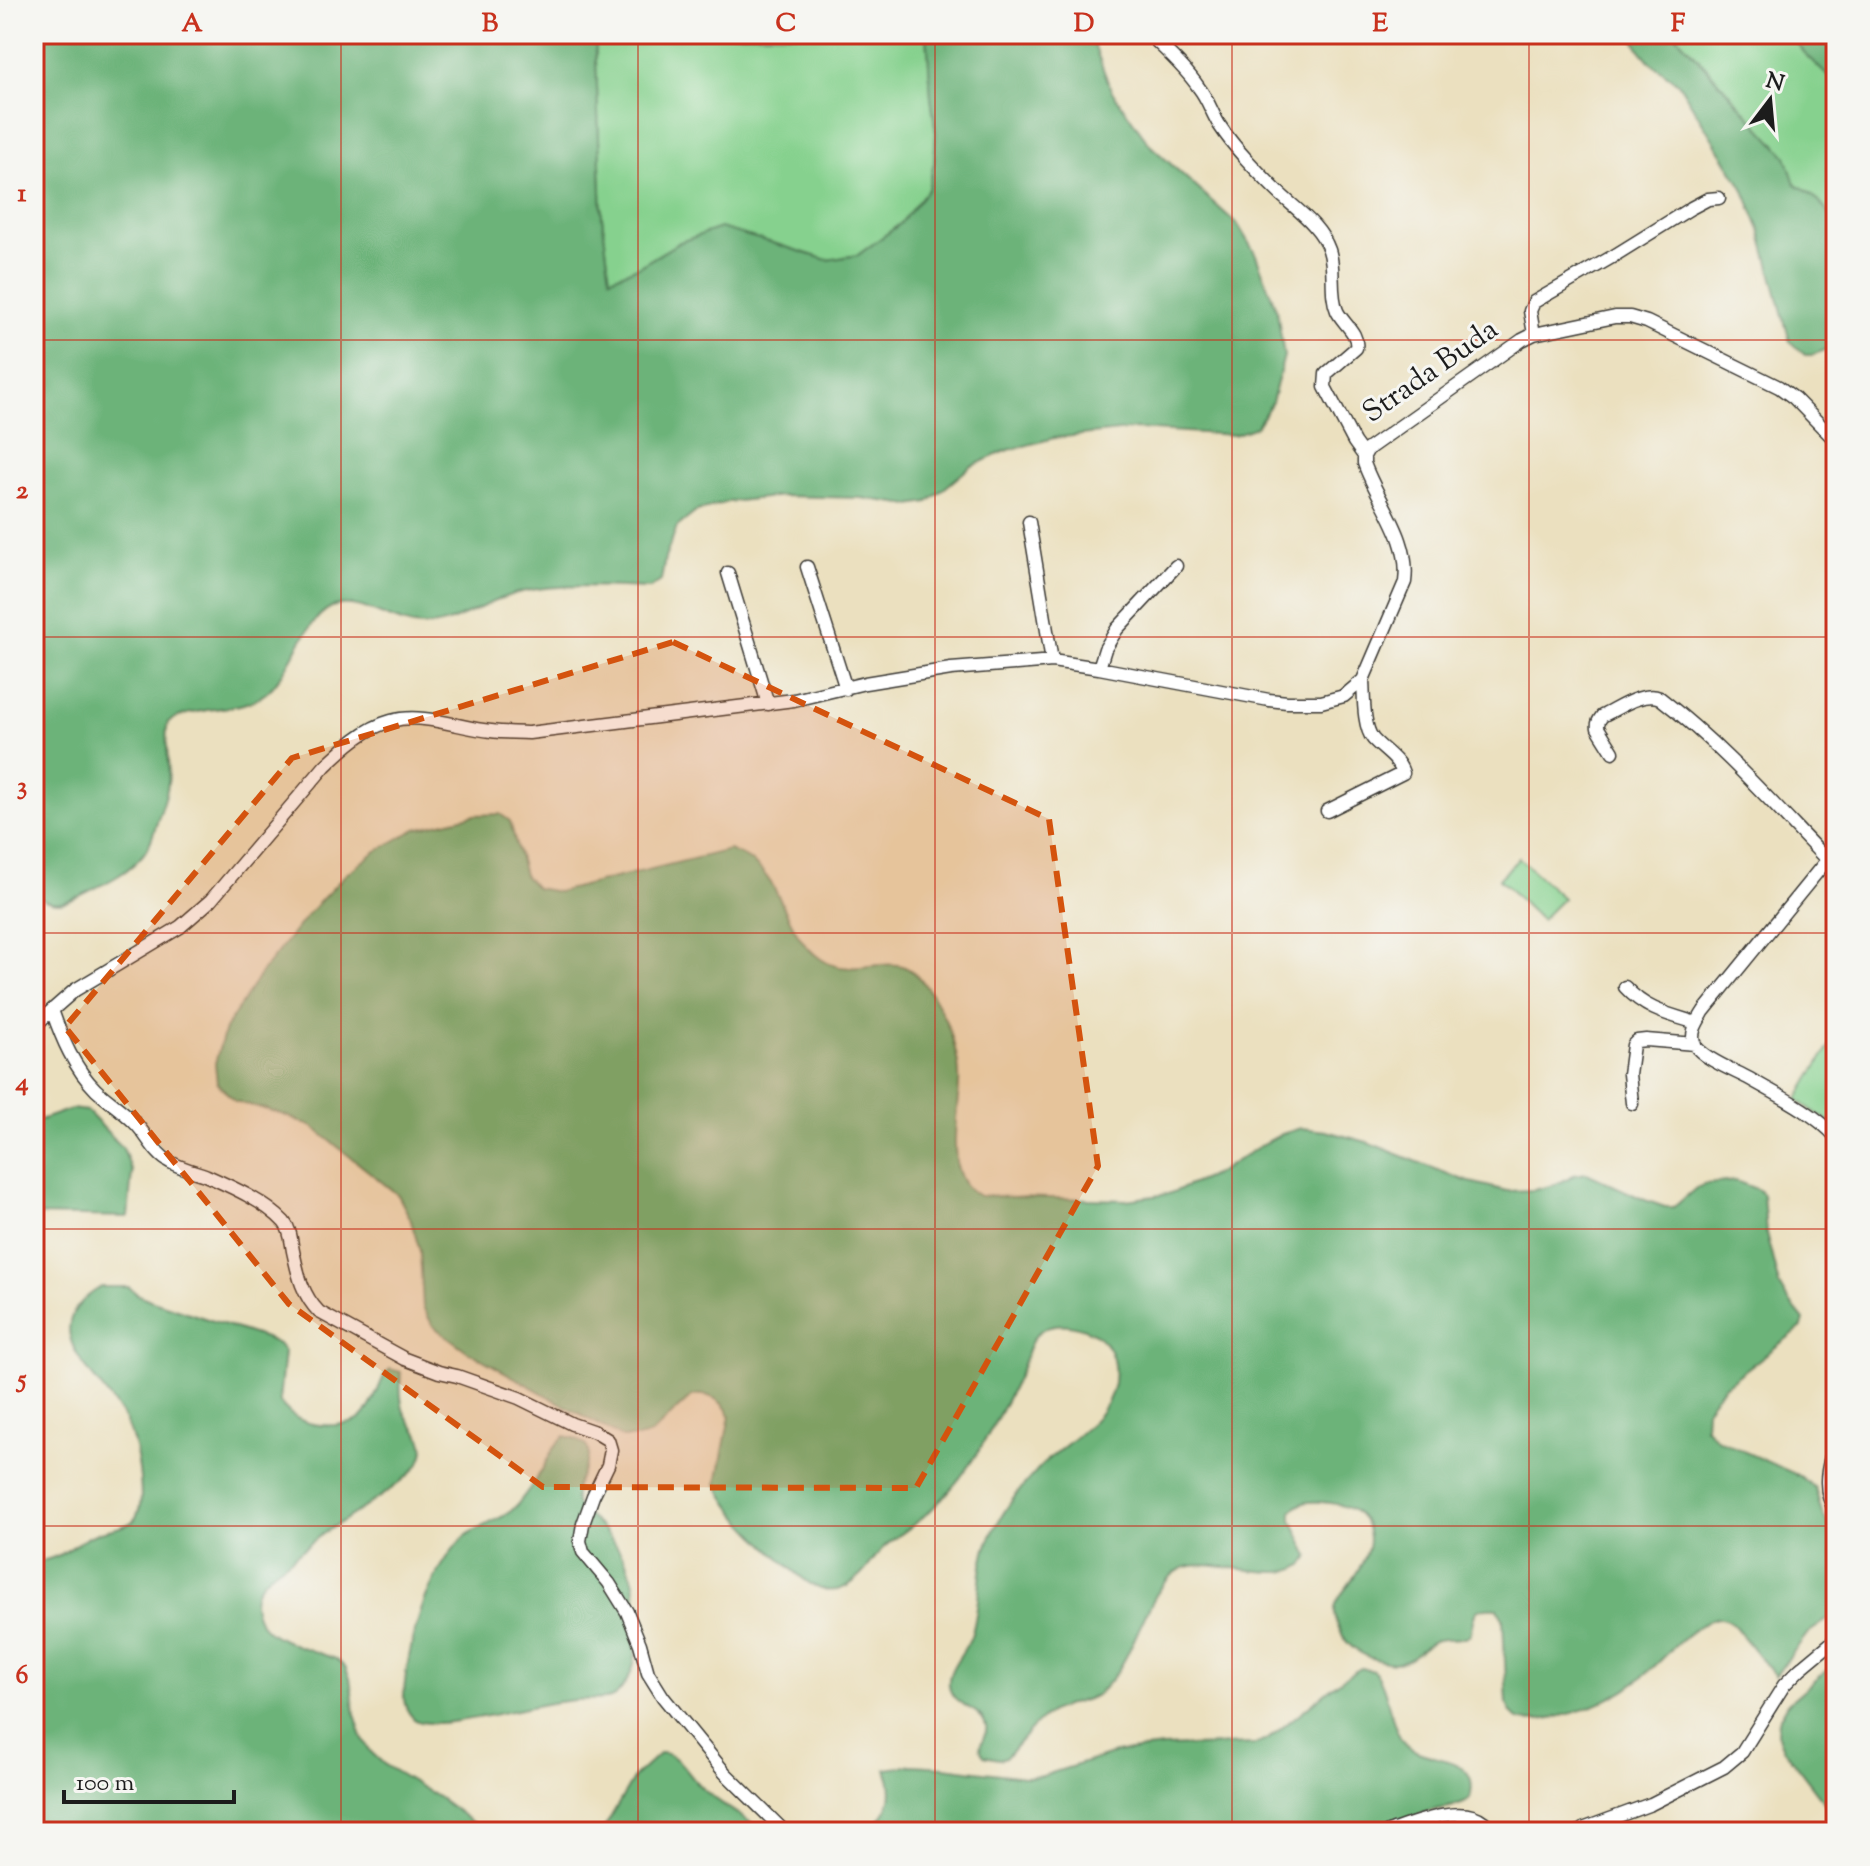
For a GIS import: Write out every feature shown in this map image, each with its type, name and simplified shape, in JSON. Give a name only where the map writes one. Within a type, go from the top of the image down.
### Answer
[{"type":"street","points":[[1149,34],[1201,89],[1221,128],[1277,191],[1320,232],[1329,251],[1334,305],[1340,319],[1357,341],[1356,348],[1326,374],[1325,387],[1364,456]]},
{"type":"street","name":"Strada Buda","points":[[1534,334],[1530,311],[1534,302],[1691,208],[1708,199],[1719,198]]},
{"type":"street","name":"Strada Buda","points":[[1363,680],[1400,596],[1407,566],[1402,545],[1367,471],[1364,456],[1375,443],[1534,334],[1615,317],[1647,322],[1779,387],[1836,441]]},
{"type":"street","points":[[1029,522],[1052,661]]},
{"type":"street","points":[[1099,668],[1105,649],[1117,629],[1176,566]]},
{"type":"street","points":[[807,567],[846,689]]},
{"type":"street","points":[[728,573],[768,704]]},
{"type":"street","points":[[34,1026],[75,990],[180,927],[197,913],[325,766],[356,739],[394,720],[415,718],[492,732],[529,733],[768,704],[814,697],[865,683],[951,669],[1052,661],[1287,702],[1336,699],[1351,692],[1363,680]]},
{"type":"street","points":[[1327,811],[1403,773],[1391,754],[1371,736],[1365,713],[1363,680]]},
{"type":"street","points":[[1613,752],[1598,728],[1599,719],[1640,698],[1660,698],[1733,763],[1827,860]]},
{"type":"street","points":[[1836,849],[1704,1011],[1693,1030],[1695,1044],[1703,1054],[1808,1114],[1836,1137]]},
{"type":"street","points":[[1625,987],[1648,1008],[1697,1023]]},
{"type":"street","points":[[52,1010],[63,1040],[85,1078],[135,1122],[159,1155],[166,1161],[203,1174],[244,1194],[286,1224],[301,1286],[319,1312],[405,1359],[519,1398],[608,1440],[611,1450],[608,1465],[583,1524],[580,1541],[583,1552],[609,1583],[627,1612],[648,1673],[663,1697],[725,1773],[785,1832]]},
{"type":"street","points":[[1632,1103],[1629,1074],[1633,1045],[1637,1041],[1695,1044]]},
{"type":"street","points":[[1836,1439],[1826,1483],[1836,1511]]},
{"type":"street","points":[[1579,1832],[1651,1804],[1724,1767],[1742,1752],[1784,1685],[1836,1639]]},
{"type":"street","points":[[1388,1832],[1421,1820],[1462,1813],[1483,1820],[1492,1832]]},
{"type":"highlighted area","points":[[673,642],[1049,819],[1098,1166],[916,1488],[543,1487],[289,1304],[65,1027],[292,758]]},
{"type":"green space","points":[[34,34],[595,34],[602,217],[610,278],[638,267],[680,242],[720,228],[827,260],[858,255],[900,224],[928,189],[936,133],[927,34],[1090,34],[1111,90],[1151,146],[1238,225],[1256,255],[1277,311],[1284,356],[1272,402],[1256,427],[1234,435],[1137,429],[1054,438],[1005,451],[970,467],[928,502],[910,505],[861,498],[782,496],[728,502],[697,511],[677,527],[665,558],[661,581],[650,588],[543,588],[501,599],[448,622],[426,626],[358,606],[338,605],[317,619],[275,684],[256,700],[179,716],[168,722],[167,788],[146,850],[134,864],[111,880],[71,900],[49,902],[34,891]]},
{"type":"green space","points":[[595,34],[927,34],[936,133],[928,189],[900,224],[858,255],[827,260],[773,243],[680,242],[638,267],[610,279],[602,217]]},
{"type":"green space","points":[[1631,34],[1675,34],[1786,156],[1795,184],[1814,197],[1829,216],[1836,230],[1836,346],[1805,355],[1790,342],[1760,230],[1743,188],[1678,83],[1651,63]]},
{"type":"green space","points":[[1675,34],[1790,34],[1836,84],[1836,230],[1820,203],[1795,184],[1776,144]]},
{"type":"green space","points":[[1790,34],[1836,34],[1836,84],[1807,56]]},
{"type":"green space","points":[[500,814],[510,821],[524,875],[536,888],[558,892],[729,850],[749,859],[762,871],[800,937],[821,959],[850,968],[898,965],[916,975],[933,996],[953,1041],[959,1073],[956,1162],[968,1188],[980,1196],[1126,1200],[1168,1194],[1214,1175],[1263,1144],[1301,1128],[1367,1142],[1466,1181],[1507,1191],[1534,1190],[1587,1173],[1665,1207],[1674,1207],[1696,1188],[1706,1184],[1736,1181],[1759,1190],[1763,1195],[1766,1233],[1779,1285],[1804,1320],[1802,1327],[1723,1387],[1706,1409],[1705,1427],[1718,1440],[1800,1476],[1815,1488],[1822,1513],[1836,1536],[1836,1614],[1808,1633],[1775,1676],[1733,1624],[1716,1618],[1693,1631],[1624,1690],[1570,1714],[1525,1721],[1516,1718],[1507,1704],[1503,1620],[1498,1608],[1483,1608],[1476,1612],[1470,1635],[1434,1641],[1408,1659],[1398,1662],[1369,1657],[1348,1644],[1337,1624],[1335,1608],[1365,1558],[1369,1533],[1353,1510],[1334,1503],[1308,1502],[1292,1511],[1292,1520],[1309,1556],[1301,1566],[1288,1571],[1270,1572],[1211,1566],[1181,1569],[1160,1589],[1122,1665],[1096,1695],[1044,1717],[1006,1757],[984,1756],[980,1747],[986,1732],[985,1723],[982,1717],[954,1698],[949,1679],[971,1636],[986,1548],[1001,1517],[1040,1467],[1091,1424],[1110,1398],[1114,1362],[1109,1348],[1099,1337],[1092,1332],[1064,1325],[1055,1325],[1039,1332],[992,1428],[953,1486],[924,1516],[882,1549],[848,1586],[838,1590],[819,1588],[801,1577],[764,1544],[737,1515],[717,1483],[730,1415],[723,1405],[709,1396],[692,1396],[651,1434],[623,1438],[467,1351],[433,1326],[423,1307],[420,1251],[410,1218],[398,1195],[313,1127],[279,1113],[235,1101],[217,1083],[215,1063],[225,1029],[261,973],[308,914],[345,875],[375,852],[416,829],[474,815]]},
{"type":"green space","points":[[1519,858],[1563,898],[1541,920],[1499,879]]},
{"type":"green space","points":[[1836,1035],[1836,1123],[1834,1125],[1797,1100]]},
{"type":"green space","points":[[71,1109],[87,1111],[123,1148],[132,1172],[128,1217],[34,1215],[34,1122]]},
{"type":"green space","points":[[101,1287],[129,1287],[150,1300],[278,1344],[284,1352],[279,1401],[290,1413],[310,1424],[335,1425],[357,1421],[368,1410],[385,1374],[390,1369],[401,1372],[403,1409],[423,1444],[424,1451],[417,1467],[269,1575],[256,1592],[255,1608],[261,1623],[274,1635],[336,1659],[345,1667],[362,1737],[371,1752],[386,1766],[441,1799],[485,1832],[34,1832],[34,1563],[57,1556],[94,1534],[127,1525],[137,1516],[140,1505],[138,1462],[129,1430],[122,1415],[75,1350],[70,1334],[71,1318],[81,1303]]},
{"type":"green space","points":[[565,1436],[580,1441],[587,1447],[589,1455],[575,1493],[577,1505],[613,1542],[628,1565],[634,1583],[637,1640],[629,1677],[616,1695],[608,1699],[561,1702],[448,1722],[414,1719],[405,1703],[406,1676],[419,1617],[435,1578],[455,1546],[517,1505]]},
{"type":"green space","points":[[1836,1662],[1836,1818],[1783,1748],[1777,1733],[1778,1721],[1788,1703]]},
{"type":"green space","points":[[1361,1668],[1378,1676],[1395,1727],[1405,1744],[1413,1750],[1458,1765],[1467,1772],[1471,1781],[1468,1801],[1369,1832],[870,1832],[882,1817],[891,1796],[886,1769],[913,1765],[1024,1777],[1042,1776],[1115,1753],[1162,1747],[1256,1744],[1267,1740],[1342,1679]]},
{"type":"green space","points":[[660,1753],[673,1757],[709,1794],[764,1832],[602,1832],[634,1777]]}]
